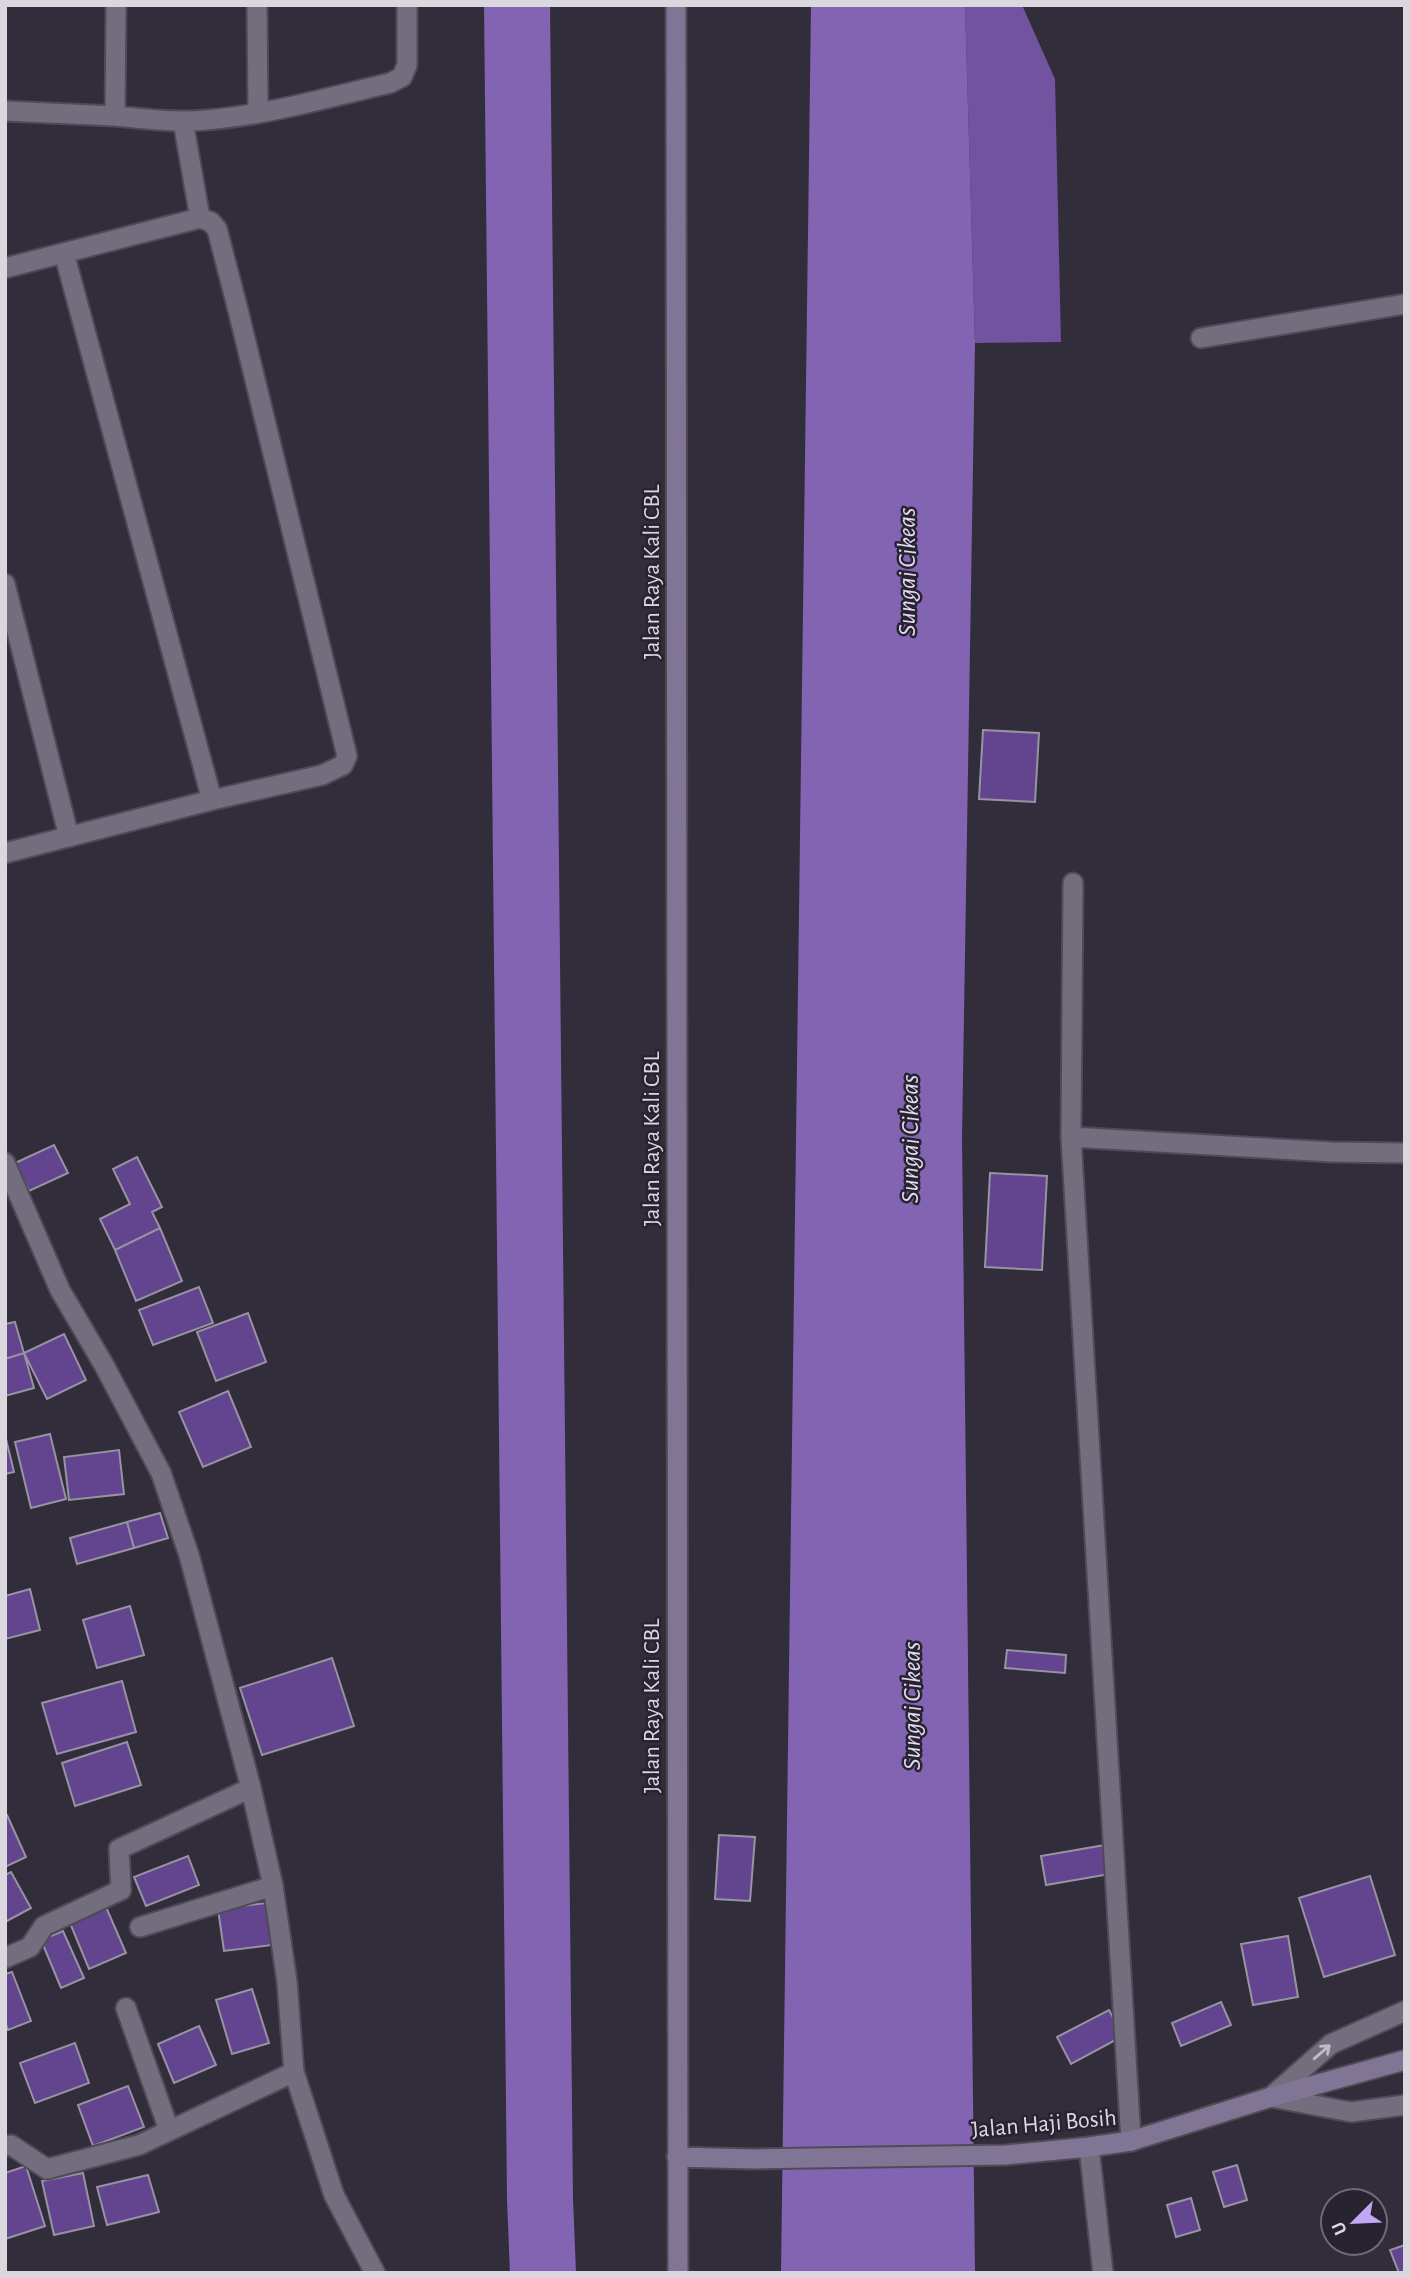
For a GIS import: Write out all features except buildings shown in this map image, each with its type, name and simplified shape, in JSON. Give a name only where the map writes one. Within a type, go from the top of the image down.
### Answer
[{"type":"main road","name":"Jalan Raya Kali CBL","points":[[676,5],[678,2273]]},
{"type":"main road","name":"Jalan Haji Bosih","points":[[677,2157],[753,2159],[1005,2155],[1089,2147],[1132,2141],[1271,2097],[1405,2060]]},
{"type":"street","points":[[115,116],[116,5]]},
{"type":"street","points":[[257,5],[258,113]]},
{"type":"street","points":[[5,111],[206,120],[258,113],[390,83],[402,77],[407,65],[407,5]]},
{"type":"street","points":[[183,121],[200,218]]},
{"type":"street","points":[[5,268],[200,218],[211,222],[217,229],[346,756],[343,765],[322,775],[5,853]]},
{"type":"street","points":[[64,253],[212,800]]},
{"type":"street","points":[[1201,338],[1405,304]]},
{"type":"street","points":[[5,584],[69,837]]},
{"type":"street","points":[[1073,883],[1072,1137],[1132,2141]]},
{"type":"street","points":[[1072,1137],[1332,1152],[1405,1153]]},
{"type":"street","points":[[5,1163],[60,1290],[104,1365],[161,1473],[189,1555],[251,1788],[273,1886],[287,1982],[294,2072],[334,2195],[375,2273]]},
{"type":"street","points":[[5,1958],[30,1947],[44,1926],[121,1890],[119,1849],[251,1788]]},
{"type":"street","points":[[140,1927],[273,1886]]},
{"type":"street","points":[[126,2008],[169,2130]]},
{"type":"street","points":[[1271,2097],[1331,2044],[1405,2011]]},
{"type":"street","points":[[5,2146],[11,2145],[47,2169],[139,2145],[294,2072]]},
{"type":"street","points":[[1271,2097],[1351,2112],[1405,2105]]},
{"type":"street","points":[[1089,2147],[1102,2273]]},
{"type":"shaded area","points":[[965,5],[1022,5],[1055,79],[1061,342],[975,343]]},
{"type":"water","name":"Sungai Cikeas","points":[[811,5],[965,5],[975,343],[962,1138],[975,2273],[781,2273]]},
{"type":"waterway","points":[[517,5],[540,2199],[543,2273]]}]
